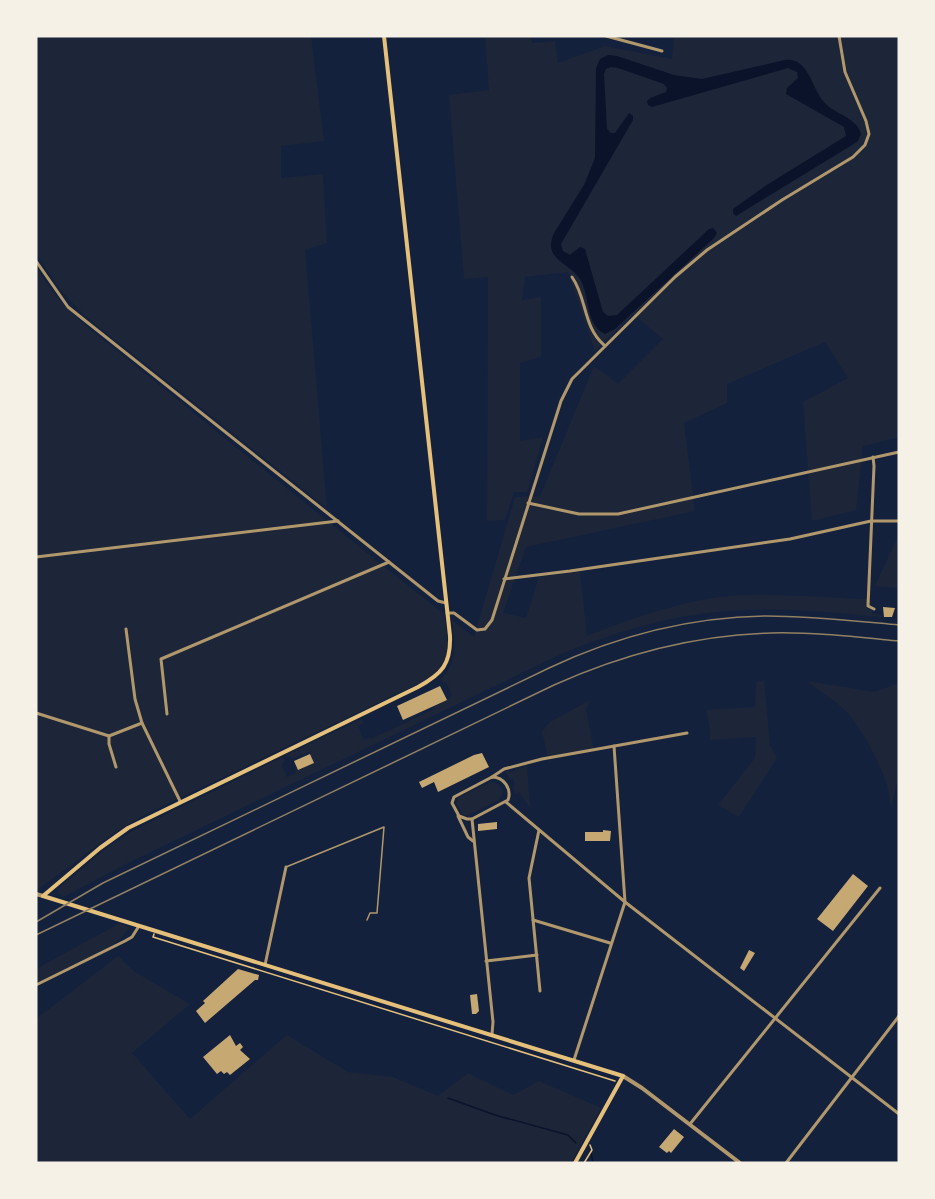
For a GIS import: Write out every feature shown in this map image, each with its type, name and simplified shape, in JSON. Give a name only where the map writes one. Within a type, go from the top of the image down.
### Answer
[{"type":"main road","points":[[43,896],[122,831],[430,681],[443,668],[450,654],[448,615],[384,36]]},
{"type":"main road","points":[[43,896],[622,1076],[576,1163]]},
{"type":"street","points":[[606,36],[662,51]]},
{"type":"street","points":[[448,615],[454,613],[477,630],[485,629],[492,620],[561,400],[572,379],[675,277],[707,250],[782,200],[853,157],[865,145],[869,134],[866,121],[851,90],[839,36]]},
{"type":"street","points":[[36,261],[68,307],[389,562],[438,600],[446,603]]},
{"type":"street","points":[[572,277],[577,283],[593,333],[605,345]]},
{"type":"street","points":[[528,503],[579,514],[618,513],[899,452]]},
{"type":"street","points":[[873,458],[868,606],[874,609]]},
{"type":"street","points":[[36,557],[338,521]]},
{"type":"street","points":[[504,579],[570,572],[789,539],[871,521],[899,521]]},
{"type":"street","points":[[166,714],[161,658],[389,562]]},
{"type":"street","points":[[126,629],[135,699],[142,723],[180,801]]},
{"type":"street","points":[[36,713],[109,736],[142,723]]},
{"type":"street","points":[[473,841],[468,837],[452,803],[455,795],[504,769],[687,733]]},
{"type":"street","points":[[109,736],[116,767]]},
{"type":"street","points":[[574,1060],[625,902],[614,746]]},
{"type":"street","points":[[458,814],[464,819],[472,819],[507,802],[510,795],[505,783],[499,777],[492,777]]},
{"type":"street","points":[[507,802],[625,902],[899,1114]]},
{"type":"street","points":[[472,819],[493,1022],[492,1034]]},
{"type":"street","points":[[539,830],[529,879],[540,991]]},
{"type":"street","points":[[265,965],[285,867]]},
{"type":"street","points":[[690,1124],[880,888]]},
{"type":"street","points":[[36,894],[43,896]]},
{"type":"street","points":[[533,920],[610,943]]},
{"type":"street","points":[[36,985],[132,937],[139,926]]},
{"type":"street","points":[[486,961],[537,955]]},
{"type":"street","points":[[786,1163],[899,1016]]},
{"type":"street","points":[[622,1076],[641,1087],[738,1162]]},
{"type":"lane","points":[[285,867],[384,827],[377,913],[370,913],[366,920]]},
{"type":"path","points":[[155,930],[153,937],[619,1082]]},
{"type":"path","points":[[584,1163],[592,1150],[588,1141]]},
{"type":"shaded area","points":[[36,36],[311,36],[324,141],[281,146],[281,178],[323,174],[327,243],[305,250],[327,508],[85,316],[62,292],[36,253]]},
{"type":"shaded area","points":[[485,36],[531,36],[532,43],[555,41],[558,63],[605,46],[672,59],[674,36],[899,36],[899,437],[863,446],[856,510],[812,521],[803,402],[848,378],[825,342],[727,384],[727,403],[684,423],[695,511],[526,547],[503,613],[526,618],[539,577],[580,572],[587,636],[672,607],[701,600],[741,595],[867,599],[867,609],[872,610],[872,614],[882,615],[882,617],[798,610],[724,611],[652,623],[606,637],[561,654],[122,866],[63,897],[58,893],[59,888],[109,846],[134,830],[283,757],[282,765],[287,777],[296,773],[295,768],[299,770],[314,763],[309,752],[291,759],[286,755],[362,719],[363,723],[358,726],[364,740],[370,737],[371,739],[435,709],[434,706],[450,698],[452,694],[446,682],[443,683],[441,679],[453,658],[455,644],[452,620],[474,637],[515,497],[540,496],[594,366],[618,384],[663,339],[633,314],[595,351],[568,272],[525,277],[522,300],[541,297],[541,357],[520,363],[520,441],[543,437],[527,492],[514,492],[505,520],[487,521],[488,277],[464,279],[449,95],[489,90]]},
{"type":"shaded area","points":[[608,55],[674,75],[702,79],[793,60],[804,68],[823,101],[855,124],[861,134],[858,141],[852,145],[736,216],[733,209],[765,186],[846,136],[844,127],[786,94],[787,88],[798,78],[797,72],[788,68],[652,107],[647,101],[666,92],[667,88],[664,84],[618,68],[606,69],[604,74],[607,129],[615,133],[629,113],[633,116],[633,120],[561,244],[563,251],[570,255],[580,247],[585,249],[603,312],[608,316],[617,315],[709,229],[713,228],[717,233],[615,329],[605,334],[594,324],[580,279],[554,255],[551,242],[554,233],[584,185],[595,158],[596,68],[600,59]]},
{"type":"shaded area","points":[[36,268],[59,300],[81,322],[444,614],[447,642],[442,665],[428,679],[144,815],[117,831],[40,888],[36,887]]},
{"type":"shaded area","points":[[899,534],[899,588],[875,586]]},
{"type":"shaded area","points":[[764,680],[770,745],[777,758],[739,817],[718,805],[755,758],[756,737],[710,740],[706,710],[755,707],[756,682]]},
{"type":"shaded area","points":[[807,681],[874,692],[899,683],[899,773],[892,805],[890,805],[887,784],[882,772],[857,725],[841,707]]},
{"type":"shaded area","points":[[590,700],[586,709],[594,750],[548,758],[542,732],[550,722]]},
{"type":"shaded area","points":[[527,765],[530,808],[519,792],[515,794],[513,779],[510,779],[505,772],[512,770],[510,773]]},
{"type":"shaded area","points":[[491,782],[498,784],[503,792],[499,800],[468,815],[463,815],[456,803],[459,797]]},
{"type":"shaded area","points":[[120,923],[130,927],[111,946],[87,961],[36,985],[36,969]]},
{"type":"shaded area","points":[[118,956],[135,972],[190,1004],[132,1053],[190,1119],[287,1035],[348,1072],[393,1077],[438,1096],[468,1073],[513,1095],[539,1081],[601,1108],[571,1163],[36,1163],[36,1019]]},
{"type":"building","points":[[883,607],[895,608],[892,617],[884,617]]},
{"type":"building","points":[[440,686],[447,700],[403,720],[397,706]]},
{"type":"building","points":[[482,753],[489,767],[438,792],[434,782],[422,788],[419,782]]},
{"type":"building","points":[[310,754],[314,763],[298,770],[294,761]]},
{"type":"building","points":[[497,822],[497,829],[478,831],[478,824]]},
{"type":"building","points":[[603,830],[611,831],[610,841],[585,841],[585,832],[603,832]]},
{"type":"building","points":[[853,874],[868,886],[833,931],[817,919]]},
{"type":"building","points":[[749,950],[755,953],[744,971],[740,968]]},
{"type":"building","points":[[238,969],[259,975],[258,980],[255,980],[205,1023],[196,1011],[205,1003],[203,1001]]},
{"type":"building","points":[[477,994],[479,1011],[472,1014],[470,995]]},
{"type":"building","points":[[230,1035],[236,1046],[240,1043],[243,1047],[240,1050],[250,1059],[230,1075],[221,1071],[217,1074],[203,1057]]},
{"type":"building","points":[[674,1129],[684,1137],[671,1153],[669,1151],[667,1153],[659,1147]]},
{"type":"waterway","points":[[448,1098],[495,1115],[568,1135],[576,1143]]},
{"type":"waterway","points":[[591,1153],[593,1163]]},
{"type":"railway","points":[[36,922],[103,883],[549,668],[601,647],[682,624],[738,617],[799,617],[899,625]]},
{"type":"railway","points":[[36,935],[554,685],[606,664],[687,642],[743,635],[803,633],[899,641]]}]
